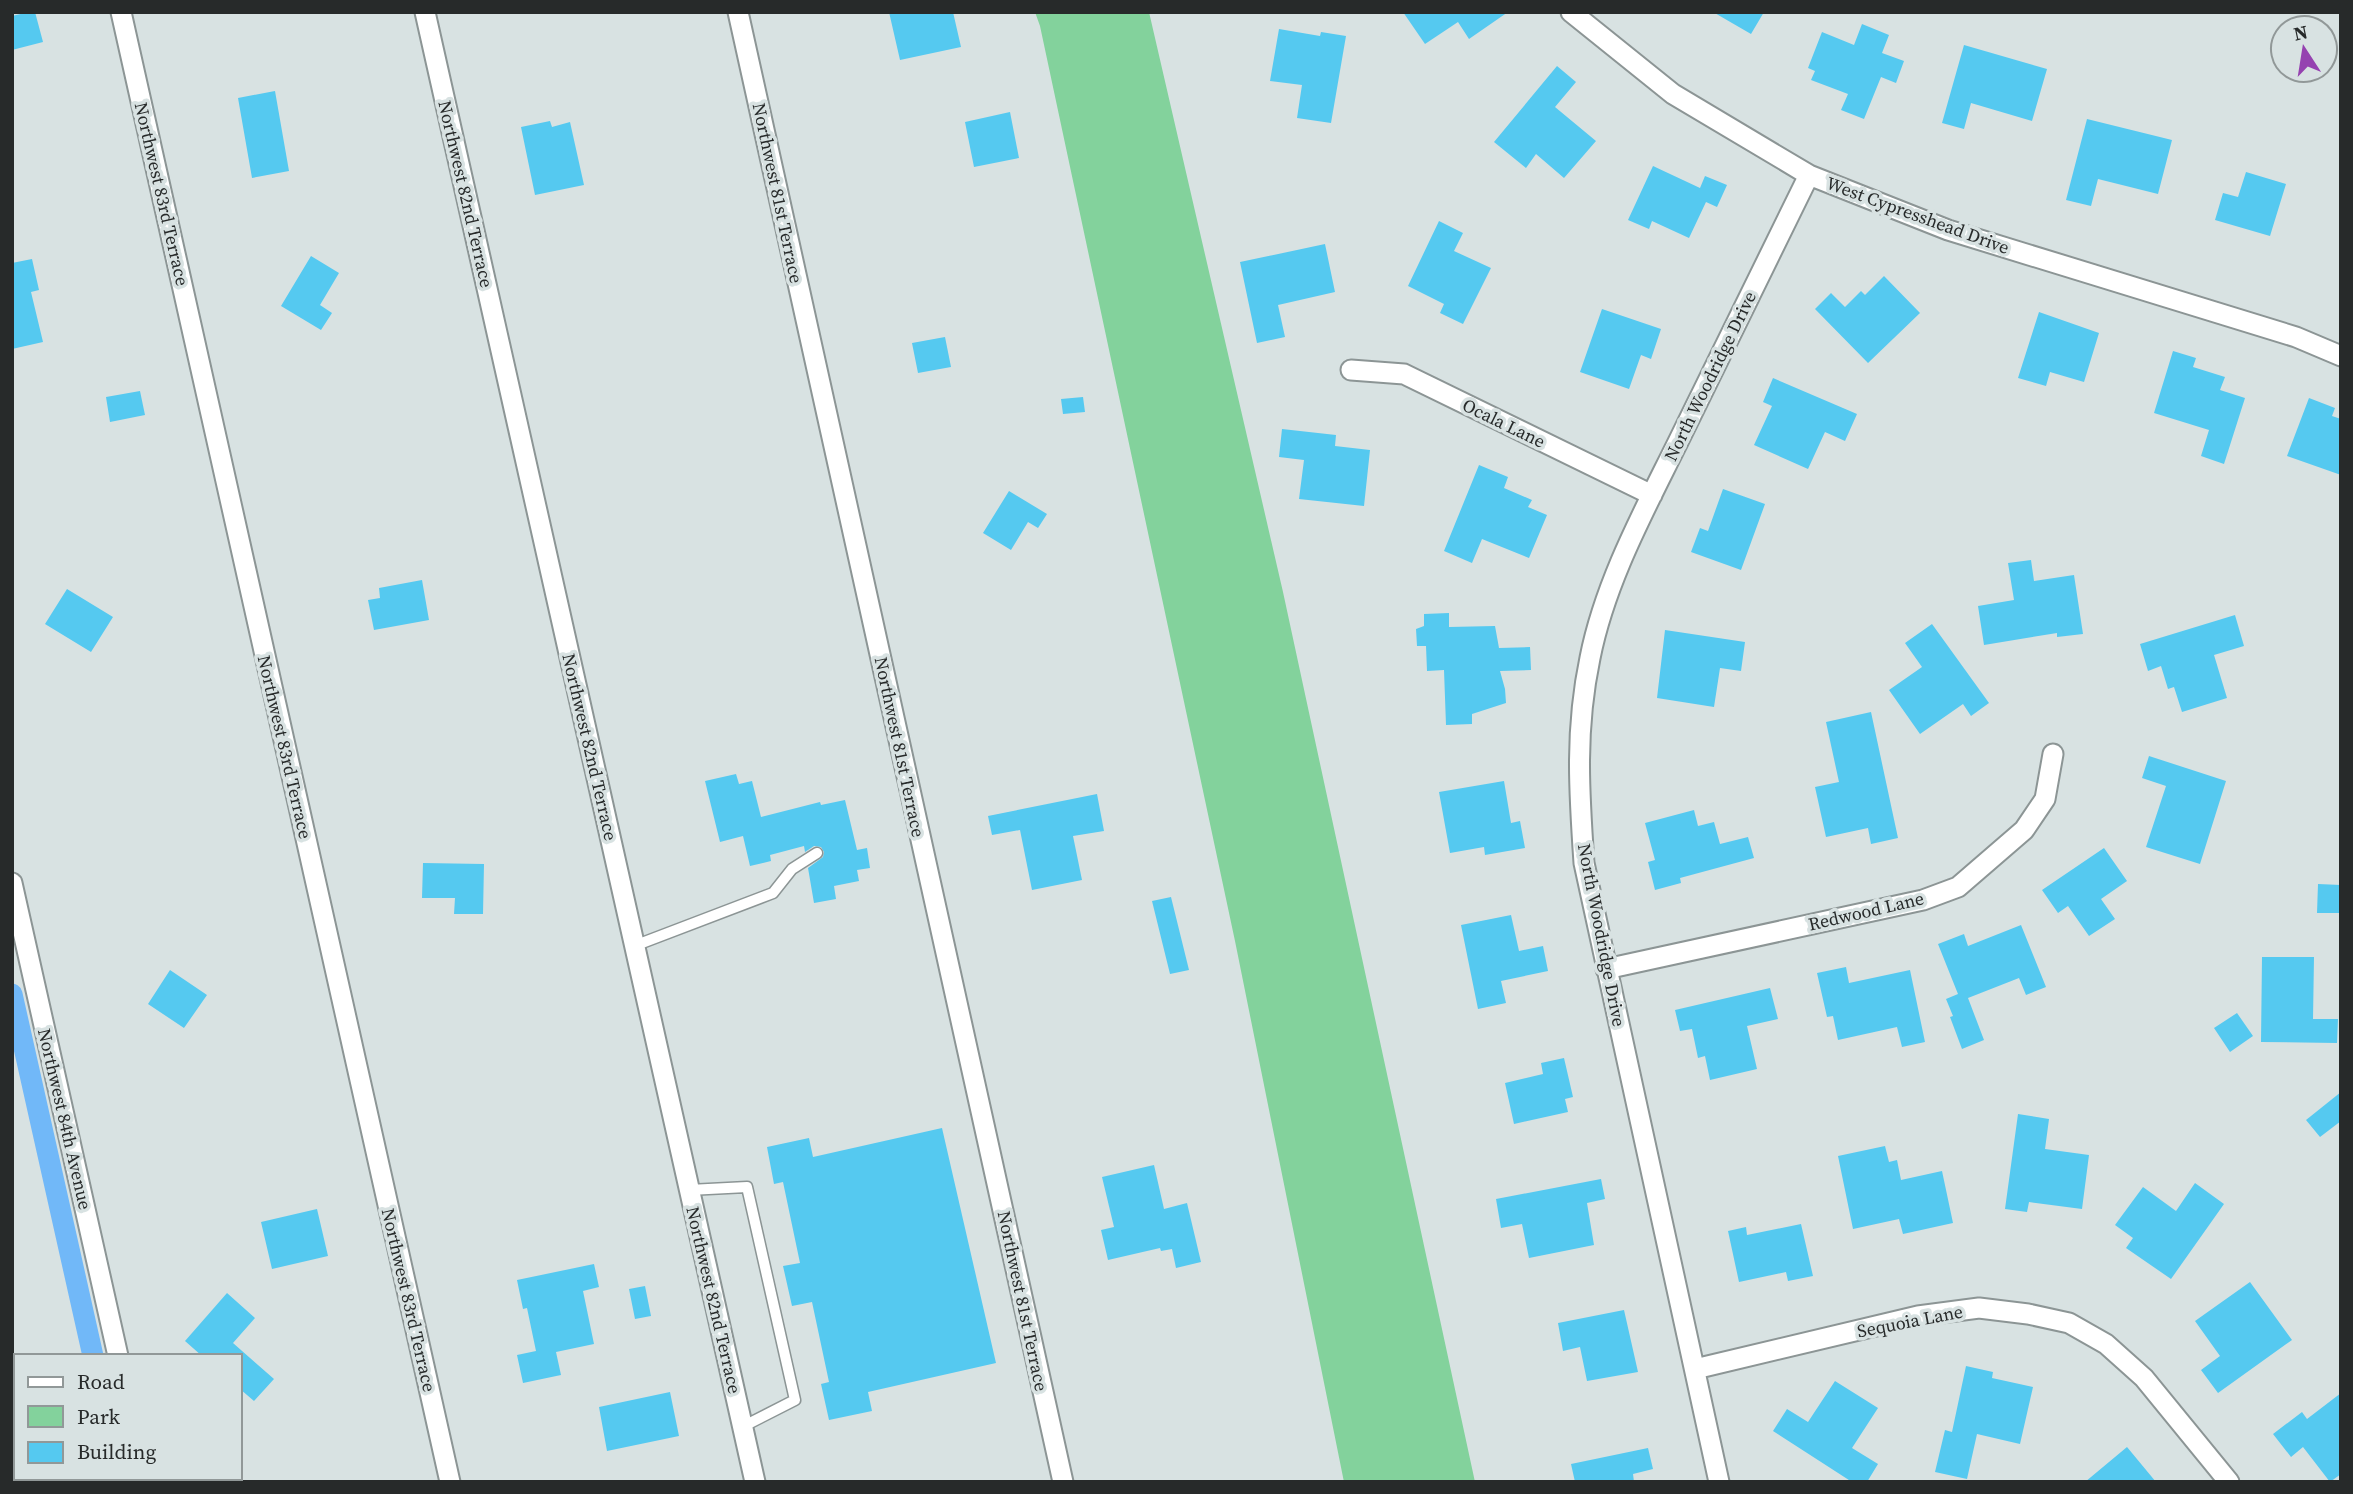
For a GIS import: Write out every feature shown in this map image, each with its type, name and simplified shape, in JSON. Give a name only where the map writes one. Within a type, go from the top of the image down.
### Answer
[{"type":"street","name":"Northwest 83rd Terrace","points":[[121,12],[450,1482]]},
{"type":"street","name":"Northwest 82nd Terrace","points":[[425,12],[755,1482]]},
{"type":"street","name":"Northwest 81st Terrace","points":[[738,12],[1063,1482]]},
{"type":"street","name":"West Cypresshead Drive","points":[[1571,12],[1672,94],[1809,175],[1948,230],[2296,337],[2341,356]]},
{"type":"street","name":"North Woodridge Drive","points":[[1720,1482],[1584,863],[1579,793],[1579,719],[1590,655],[1612,582],[1809,175]]},
{"type":"street","name":"Ocala Lane","points":[[1351,369],[1404,374],[1652,495]]},
{"type":"street","name":"Redwood Lane","points":[[1606,969],[1923,900],[1958,887],[2024,830],[2045,799],[2053,754]]},
{"type":"street","name":"Northwest 84th Avenue","points":[[12,883],[118,1354]]},
{"type":"street","name":"Sequoia Lane","points":[[1695,1369],[1918,1317],[1979,1308],[2028,1314],[2069,1323],[2106,1345],[2144,1378],[2230,1482]]},
{"type":"lane","points":[[634,946],[774,893],[792,869],[817,853]]},
{"type":"lane","points":[[689,1190],[747,1187],[795,1400],[743,1427]]},
{"type":"green space","points":[[1035,12],[1149,12],[1283,592],[1475,1482],[1344,1482],[1235,941]]},
{"type":"building","points":[[35,12],[43,42],[12,50],[12,16]]},
{"type":"building","points":[[889,12],[953,12],[961,47],[900,60]]},
{"type":"building","points":[[1403,12],[1508,12],[1469,39],[1458,22],[1425,44]]},
{"type":"building","points":[[1713,12],[1764,12],[1751,34]]},
{"type":"building","points":[[1862,24],[1889,35],[1882,53],[1904,61],[1896,83],[1881,77],[1864,119],[1841,110],[1848,94],[1811,80],[1815,71],[1808,68],[1822,32],[1854,45]]},
{"type":"building","points":[[1279,29],[1320,36],[1321,32],[1346,36],[1331,123],[1297,118],[1302,85],[1270,81]]},
{"type":"building","points":[[1964,45],[2047,69],[2032,121],[1971,103],[1964,129],[1942,123]]},
{"type":"building","points":[[1557,66],[1576,82],[1555,107],[1596,141],[1564,178],[1536,154],[1526,168],[1494,142]]},
{"type":"building","points":[[275,91],[289,171],[252,178],[238,98]]},
{"type":"building","points":[[1010,112],[1019,158],[974,167],[965,122]]},
{"type":"building","points":[[2087,119],[2172,140],[2158,194],[2098,179],[2091,206],[2066,200]]},
{"type":"building","points":[[550,121],[552,127],[570,122],[584,185],[535,195],[521,127]]},
{"type":"building","points":[[1653,166],[1700,188],[1705,176],[1727,185],[1717,207],[1706,202],[1689,238],[1652,221],[1649,229],[1628,220]]},
{"type":"building","points":[[2246,172],[2286,184],[2270,236],[2215,220],[2223,193],[2238,197]]},
{"type":"building","points":[[1439,221],[1463,233],[1454,251],[1491,268],[1463,324],[1440,313],[1444,304],[1408,286]]},
{"type":"building","points":[[1325,244],[1335,292],[1278,305],[1285,337],[1257,343],[1240,262]]},
{"type":"building","points":[[311,256],[339,273],[320,305],[332,313],[321,330],[281,306]]},
{"type":"building","points":[[32,259],[39,290],[31,292],[43,342],[12,349],[12,263]]},
{"type":"building","points":[[1884,276],[1920,313],[1868,363],[1815,309],[1831,293],[1845,307],[1861,291],[1865,295]]},
{"type":"building","points":[[1602,309],[1661,329],[1651,359],[1641,355],[1629,389],[1580,372]]},
{"type":"building","points":[[2039,312],[2099,333],[2084,382],[2050,372],[2046,386],[2018,378]]},
{"type":"building","points":[[945,337],[951,367],[918,373],[912,343]]},
{"type":"building","points":[[2173,351],[2196,358],[2193,367],[2225,377],[2220,390],[2245,398],[2224,464],[2201,456],[2209,430],[2154,413]]},
{"type":"building","points":[[1773,378],[1857,414],[1845,441],[1825,432],[1808,469],[1754,445],[1772,406],[1763,402]]},
{"type":"building","points":[[140,391],[145,415],[110,422],[106,397]]},
{"type":"building","points":[[1083,397],[1085,412],[1063,414],[1061,399]]},
{"type":"building","points":[[2309,398],[2335,408],[2332,416],[2341,419],[2341,475],[2287,456]]},
{"type":"building","points":[[1282,429],[1336,435],[1335,446],[1370,450],[1364,506],[1299,499],[1304,460],[1279,457]]},
{"type":"building","points":[[1479,465],[1508,477],[1504,488],[1532,500],[1528,507],[1547,515],[1529,558],[1482,539],[1472,563],[1444,551]]},
{"type":"building","points":[[1723,489],[1765,504],[1741,570],[1691,552],[1700,528],[1708,531]]},
{"type":"building","points":[[1009,491],[1047,514],[1038,528],[1028,522],[1011,550],[983,533]]},
{"type":"building","points":[[2031,560],[2034,581],[2074,575],[2083,634],[2057,637],[2057,633],[1984,645],[1978,606],[2014,600],[2008,563]]},
{"type":"building","points":[[422,580],[429,620],[374,630],[368,600],[380,598],[379,588]]},
{"type":"building","points":[[67,589],[113,617],[91,652],[45,624]]},
{"type":"building","points":[[1449,613],[1449,627],[1495,626],[1499,648],[1530,647],[1531,670],[1500,671],[1506,703],[1472,714],[1472,724],[1446,725],[1444,670],[1427,671],[1426,646],[1417,646],[1416,629],[1424,626],[1424,614]]},
{"type":"building","points":[[2235,615],[2244,646],[2214,655],[2227,698],[2182,712],[2174,687],[2168,689],[2161,666],[2148,671],[2140,644]]},
{"type":"building","points":[[1932,624],[1989,703],[1971,716],[1963,704],[1920,734],[1889,690],[1922,667],[1905,643]]},
{"type":"building","points":[[1665,630],[1745,642],[1741,671],[1720,668],[1714,707],[1657,698]]},
{"type":"building","points":[[1871,712],[1898,838],[1871,844],[1868,828],[1826,837],[1815,787],[1839,782],[1826,722]]},
{"type":"building","points":[[2149,756],[2226,781],[2200,864],[2146,847],[2166,786],[2142,778]]},
{"type":"building","points":[[736,774],[739,784],[752,781],[761,817],[820,802],[821,805],[845,800],[857,850],[867,848],[870,868],[857,870],[859,881],[834,886],[836,899],[814,903],[808,868],[823,857],[821,847],[814,846],[805,852],[804,846],[770,855],[771,861],[750,866],[743,836],[720,842],[705,781]]},
{"type":"building","points":[[1504,781],[1511,823],[1520,821],[1525,848],[1485,855],[1484,847],[1450,853],[1439,792]]},
{"type":"building","points":[[1097,794],[1104,831],[1073,836],[1082,880],[1032,890],[1020,830],[992,835],[988,816]]},
{"type":"building","points":[[1694,810],[1698,826],[1714,822],[1720,844],[1748,837],[1754,858],[1680,878],[1681,883],[1655,890],[1648,862],[1655,860],[1645,823]]},
{"type":"building","points":[[2104,848],[2127,881],[2101,899],[2115,919],[2089,936],[2068,906],[2058,913],[2042,890]]},
{"type":"building","points":[[423,863],[484,864],[483,914],[454,914],[455,898],[422,898]]},
{"type":"building","points":[[2318,884],[2341,885],[2341,913],[2317,913]]},
{"type":"building","points":[[1171,897],[1189,970],[1170,974],[1152,901]]},
{"type":"building","points":[[1511,915],[1519,951],[1543,946],[1548,971],[1501,981],[1506,1003],[1478,1009],[1461,925]]},
{"type":"building","points":[[2021,925],[2046,987],[2026,995],[2019,978],[1968,998],[1984,1040],[1962,1049],[1946,999],[1958,994],[1938,944],[1964,934],[1968,946]]},
{"type":"building","points":[[2262,957],[2314,957],[2313,1019],[2338,1019],[2337,1043],[2261,1042]]},
{"type":"building","points":[[1846,967],[1849,983],[1910,970],[1925,1042],[1902,1047],[1897,1027],[1838,1040],[1833,1016],[1827,1017],[1817,973]]},
{"type":"building","points":[[170,970],[207,995],[184,1028],[148,1004]]},
{"type":"building","points":[[1770,988],[1778,1019],[1747,1026],[1757,1069],[1710,1080],[1705,1056],[1698,1058],[1692,1029],[1680,1031],[1675,1010]]},
{"type":"building","points":[[2237,1013],[2253,1036],[2230,1052],[2214,1028]]},
{"type":"building","points":[[1564,1058],[1573,1097],[1565,1099],[1568,1112],[1514,1124],[1505,1083],[1543,1074],[1541,1063]]},
{"type":"building","points":[[2341,1092],[2341,1121],[2320,1137],[2306,1120]]},
{"type":"building","points":[[2018,1114],[2049,1119],[2045,1149],[2089,1155],[2082,1209],[2029,1202],[2027,1212],[2005,1209]]},
{"type":"building","points":[[942,1128],[996,1363],[868,1392],[872,1411],[829,1420],[821,1384],[829,1382],[812,1302],[792,1306],[783,1266],[800,1263],[783,1182],[774,1184],[767,1147],[809,1138],[813,1157]]},
{"type":"building","points":[[1885,1146],[1889,1162],[1897,1160],[1901,1180],[1942,1171],[1953,1223],[1903,1234],[1899,1219],[1853,1229],[1838,1156]]},
{"type":"building","points":[[1154,1165],[1164,1209],[1187,1203],[1201,1262],[1176,1268],[1172,1249],[1161,1251],[1160,1248],[1108,1260],[1101,1230],[1114,1227],[1102,1177]]},
{"type":"building","points":[[1601,1179],[1605,1199],[1587,1203],[1594,1245],[1529,1258],[1522,1224],[1501,1228],[1496,1199]]},
{"type":"building","points":[[2195,1183],[2224,1204],[2171,1279],[2126,1248],[2133,1238],[2115,1225],[2143,1187],[2176,1211]]},
{"type":"building","points":[[317,1209],[328,1256],[272,1269],[261,1222]]},
{"type":"building","points":[[1801,1224],[1813,1276],[1788,1281],[1786,1272],[1739,1282],[1728,1231],[1746,1227],[1747,1235]]},
{"type":"building","points":[[594,1264],[599,1287],[583,1291],[594,1344],[556,1352],[561,1375],[523,1383],[517,1355],[536,1351],[527,1308],[523,1309],[517,1280]]},
{"type":"building","points":[[2250,1282],[2292,1340],[2218,1393],[2201,1370],[2220,1356],[2195,1321]]},
{"type":"building","points":[[645,1286],[651,1316],[635,1319],[629,1289]]},
{"type":"building","points":[[227,1293],[255,1318],[233,1343],[274,1379],[254,1401],[242,1391],[242,1354],[200,1354],[185,1341]]},
{"type":"building","points":[[1624,1310],[1638,1372],[1587,1381],[1580,1347],[1563,1351],[1558,1323]]},
{"type":"building","points":[[1966,1366],[1993,1372],[1992,1378],[2033,1387],[2020,1444],[1977,1434],[1967,1479],[1935,1472],[1945,1430],[1952,1432]]},
{"type":"building","points":[[1835,1381],[1878,1408],[1852,1448],[1878,1464],[1867,1482],[1852,1482],[1773,1431],[1787,1409],[1808,1422]]},
{"type":"building","points":[[670,1392],[679,1436],[607,1451],[599,1407]]},
{"type":"building","points":[[2341,1393],[2341,1474],[2330,1482],[2303,1447],[2291,1457],[2273,1434],[2302,1412],[2307,1419]]},
{"type":"building","points":[[2127,1447],[2156,1482],[2085,1482]]},
{"type":"building","points":[[1648,1448],[1653,1469],[1633,1474],[1634,1482],[1575,1482],[1571,1464]]},
{"type":"waterway","points":[[12,994],[93,1354]]}]
